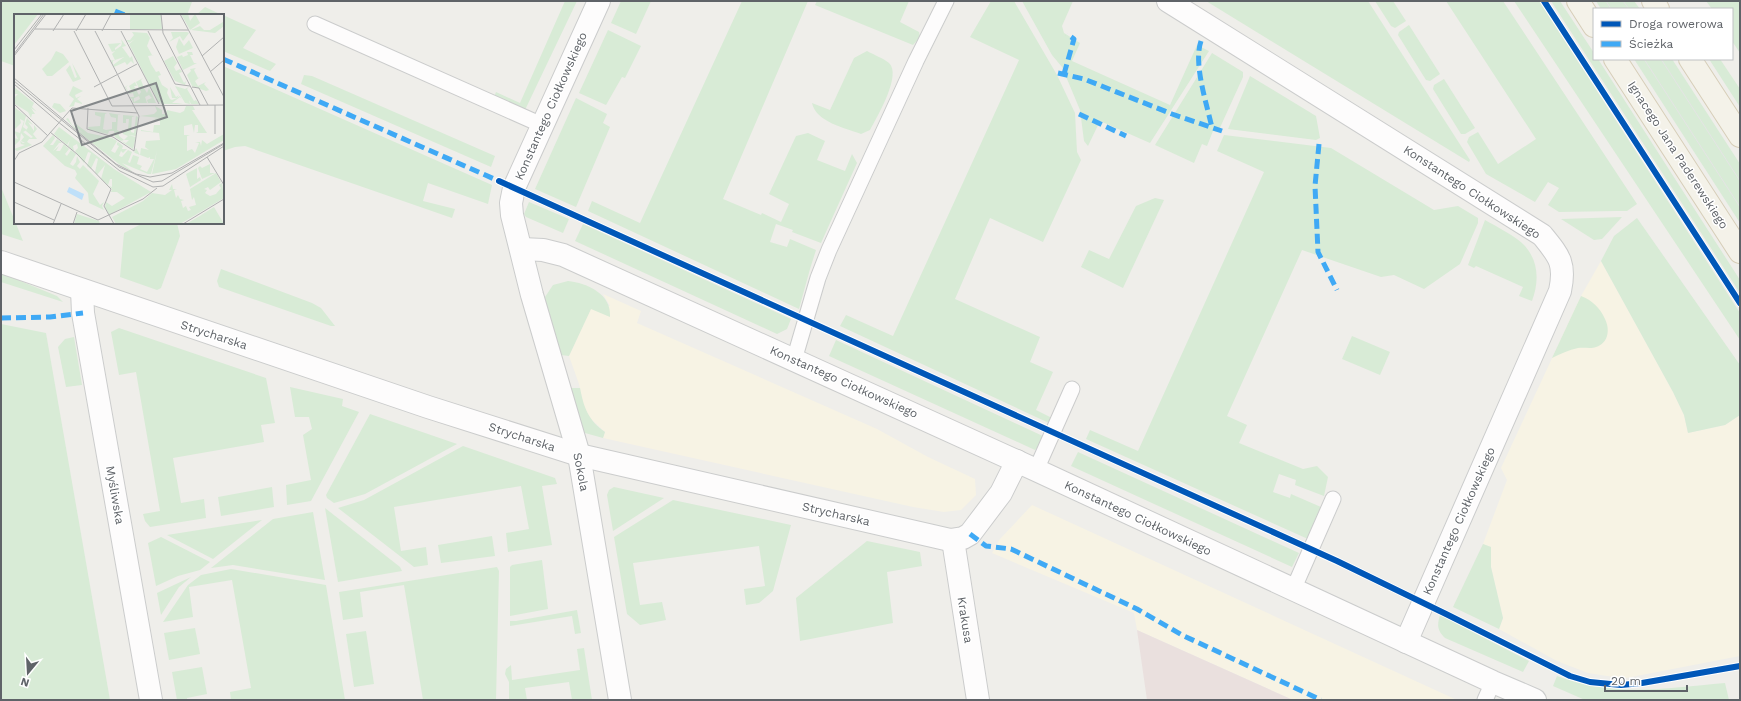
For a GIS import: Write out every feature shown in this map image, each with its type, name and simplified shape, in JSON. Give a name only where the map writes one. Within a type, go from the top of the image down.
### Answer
[{"type":"main road","points":[[1578,1],[1593,24]]},
{"type":"main road","name":"Ignacego Jana Paderewskiego","points":[[1616,60],[1740,252]]},
{"type":"main road","points":[[1691,60],[1740,136]]},
{"type":"street","name":"Konstantego Ciołkowskiego","points":[[599,1],[514,188],[511,203],[512,215],[522,249],[543,250],[563,255],[1026,465],[1406,642],[1489,691],[1535,700]]},
{"type":"street","name":"Konstantego Ciołkowskiego","points":[[1168,1],[1542,235],[1562,263],[1563,278],[1560,291],[1406,642]]},
{"type":"street","name":"Sokola","points":[[522,249],[532,295],[579,455],[620,700]]},
{"type":"street","name":"Strycharska","points":[[1,262],[428,407],[579,455],[953,540]]},
{"type":"street","name":"Myśliwska","points":[[82,290],[83,313],[150,700]]},
{"type":"street","points":[[953,540],[964,538],[970,534],[1001,493],[1026,465]]},
{"type":"street","name":"Krakusa","points":[[953,540],[978,700]]},
{"type":"lane","points":[[794,360],[818,278],[829,250],[916,61],[946,1]]},
{"type":"lane","points":[[315,24],[542,125]]},
{"type":"lane","points":[[1026,465],[1072,389]]},
{"type":"lane","points":[[1294,590],[1333,499]]},
{"type":"shaded area","points":[[1601,261],[1673,392],[1684,415],[1688,433],[1725,425],[1740,415],[1740,656],[1626,678],[1607,676],[1588,673],[1557,661],[1499,629],[1503,618],[1491,567],[1491,547],[1483,544],[1507,480],[1501,468],[1581,296]]},
{"type":"shaded area","points":[[603,294],[641,311],[637,323],[877,429],[928,457],[975,479],[976,495],[961,510],[944,512],[913,507],[603,438],[605,432],[591,419],[584,408],[579,384],[569,356],[591,308],[610,306]]},
{"type":"shaded area","points":[[1032,505],[1457,700],[1293,700],[1137,630],[1134,613],[992,553],[1000,539]]},
{"type":"shaded area","points":[[1137,630],[1293,700],[1147,700]]},
{"type":"green space","points":[[1,1],[192,2],[187,14],[14,14],[14,66],[1,61]]},
{"type":"green space","points":[[565,1],[577,1],[525,110],[494,97],[496,92],[520,103]]},
{"type":"green space","points":[[621,1],[651,1],[636,34],[611,23]]},
{"type":"green space","points":[[742,1],[808,1],[723,199],[761,215],[762,213],[781,222],[789,204],[769,194],[796,136],[808,133],[825,141],[817,160],[845,171],[852,154],[857,163],[821,243],[776,224],[770,242],[787,247],[790,239],[816,250],[799,309],[588,211],[592,201],[640,223]]},
{"type":"green space","points":[[817,1],[909,1],[900,22],[919,32],[920,37],[913,45],[815,5]]},
{"type":"green space","points":[[991,1],[1014,1],[1057,75],[1075,113],[1077,152],[1081,160],[1043,242],[990,218],[955,299],[1040,337],[1030,362],[1053,372],[1036,410],[1054,419],[1049,423],[840,326],[846,315],[893,336],[1019,60],[970,37]]},
{"type":"green space","points":[[1022,1],[1073,1],[1062,26],[1064,33],[1080,43],[1072,61],[1170,105],[1197,45],[1209,51],[1150,143],[1100,121],[1088,146],[1084,141],[1080,110],[1062,67],[1052,55]]},
{"type":"green space","points":[[1206,1],[1368,1],[1470,160],[1469,162]]},
{"type":"green space","points":[[1375,1],[1393,1],[1406,21],[1395,28],[1391,26]]},
{"type":"green space","points":[[1446,1],[1503,1],[1637,204],[1627,211],[1559,212],[1548,205],[1559,188],[1548,182],[1535,202],[1486,174],[1467,142],[1469,137],[1478,132],[1498,164],[1536,139]]},
{"type":"green space","points":[[1514,1],[1539,1],[1740,313],[1740,340]]},
{"type":"green space","points":[[1551,1],[1560,1],[1593,51],[1593,60],[1599,60],[1740,280],[1740,293]]},
{"type":"green space","points":[[1596,1],[1634,1],[1639,8],[1600,8]]},
{"type":"green space","points":[[1706,1],[1740,1],[1740,53],[1733,42],[1733,8],[1711,8]]},
{"type":"green space","points":[[205,7],[220,14],[197,14]]},
{"type":"green space","points":[[224,15],[256,30],[243,48],[276,64],[270,71],[224,51]]},
{"type":"green space","points":[[1409,25],[1440,74],[1430,81],[1426,80],[1398,35],[1399,32]]},
{"type":"green space","points":[[608,30],[641,46],[625,78],[622,77],[606,105],[579,93]]},
{"type":"green space","points":[[867,51],[889,63],[892,69],[892,77],[891,86],[883,106],[870,130],[861,134],[825,120],[815,110],[812,103],[830,110],[854,58]]},
{"type":"green space","points":[[1212,53],[1243,72],[1243,77],[1218,132],[1213,131],[1207,146],[1202,144],[1194,163],[1155,145]]},
{"type":"green space","points":[[1635,60],[1673,60],[1740,164],[1740,223]]},
{"type":"green space","points":[[1710,60],[1721,60],[1740,89],[1740,107]]},
{"type":"green space","points":[[224,66],[492,185],[488,204],[428,183],[423,201],[455,209],[452,218],[245,146],[224,151]]},
{"type":"green space","points":[[304,75],[312,76],[495,156],[491,167],[301,84]]},
{"type":"green space","points":[[1250,76],[1316,116],[1320,138],[1316,140],[1228,129]]},
{"type":"green space","points":[[1444,79],[1475,128],[1465,134],[1461,134],[1433,89],[1434,85]]},
{"type":"green space","points":[[576,98],[607,114],[603,123],[610,127],[576,207],[535,189]]},
{"type":"green space","points":[[1224,135],[1331,148],[1434,210],[1458,206],[1478,218],[1478,223],[1460,264],[1424,289],[1394,275],[1381,277],[1302,250],[1227,416],[1247,425],[1239,443],[1303,469],[1317,466],[1328,477],[1324,496],[1295,485],[1296,480],[1279,474],[1273,492],[1290,498],[1291,494],[1321,507],[1308,539],[1086,439],[1090,430],[1138,451],[1264,172],[1217,151]]},
{"type":"green space","points":[[1,187],[14,219],[14,224],[16,224],[23,241],[1,234]]},
{"type":"green space","points":[[1155,198],[1164,200],[1123,288],[1081,267],[1089,250],[1109,259],[1136,206]]},
{"type":"green space","points":[[529,202],[569,219],[563,233],[526,217],[524,214]]},
{"type":"green space","points":[[1622,217],[1602,239],[1594,240],[1561,219]]},
{"type":"green space","points":[[1637,218],[1740,365],[1740,415],[1725,425],[1688,433],[1684,415],[1673,392],[1601,261],[1614,236]]},
{"type":"green space","points":[[1485,220],[1517,239],[1530,252],[1535,265],[1537,279],[1532,301],[1519,296],[1523,287],[1476,266],[1474,268],[1468,265]]},
{"type":"green space","points":[[141,224],[177,224],[180,236],[161,288],[157,290],[120,277],[124,233]]},
{"type":"green space","points":[[583,224],[791,319],[787,329],[777,334],[575,241]]},
{"type":"green space","points":[[221,269],[312,303],[321,308],[335,326],[331,326],[219,287],[217,281]]},
{"type":"green space","points":[[1,273],[57,296],[63,302],[1,282]]},
{"type":"green space","points":[[568,281],[583,284],[597,291],[603,296],[610,309],[610,317],[591,309],[569,356],[561,355],[545,297],[553,285]]},
{"type":"green space","points":[[1581,296],[1592,302],[1603,315],[1608,327],[1606,339],[1596,347],[1575,349],[1552,358]]},
{"type":"green space","points":[[1,324],[46,333],[110,700],[1,700]]},
{"type":"green space","points":[[119,328],[266,378],[275,423],[261,425],[264,442],[173,458],[181,503],[204,499],[206,518],[150,527],[145,521],[143,514],[160,511],[136,372],[119,375],[111,332]]},
{"type":"green space","points":[[1352,336],[1390,352],[1380,375],[1342,359]]},
{"type":"green space","points":[[74,337],[82,385],[66,387],[58,347],[65,339]]},
{"type":"green space","points":[[836,340],[1045,437],[1041,446],[1035,450],[829,356]]},
{"type":"green space","points":[[290,387],[343,399],[342,406],[359,412],[311,501],[287,505],[286,485],[311,480],[303,435],[312,429],[309,417],[295,417]]},
{"type":"green space","points":[[569,388],[580,388],[583,402],[588,413],[594,423],[605,432],[603,438],[585,433],[581,427]]},
{"type":"green space","points":[[370,414],[457,444],[365,494],[334,503],[327,498],[326,495]]},
{"type":"green space","points":[[463,446],[555,478],[557,484],[542,486],[552,545],[508,552],[506,533],[529,529],[521,486],[394,507],[401,551],[426,547],[428,565],[414,567],[338,508],[364,500]]},
{"type":"green space","points":[[1078,452],[1299,553],[1292,567],[1071,466]]},
{"type":"green space","points":[[272,487],[274,507],[221,516],[218,497]]},
{"type":"green space","points":[[614,487],[664,498],[613,531],[607,495],[609,490]]},
{"type":"green space","points":[[673,500],[791,525],[773,591],[759,603],[746,605],[744,589],[765,586],[759,546],[633,563],[640,605],[662,602],[666,620],[640,625],[627,614],[614,537]]},
{"type":"green space","points":[[325,508],[400,567],[402,571],[338,582]]},
{"type":"green space","points":[[313,512],[325,580],[233,565],[211,568],[273,519]]},
{"type":"green space","points":[[262,520],[213,559],[167,535]]},
{"type":"green space","points":[[492,536],[495,556],[441,563],[438,545]]},
{"type":"green space","points":[[161,537],[210,562],[200,570],[178,576],[156,586],[148,543]]},
{"type":"green space","points":[[867,541],[920,552],[922,566],[887,572],[893,623],[800,641],[796,598]]},
{"type":"green space","points":[[1483,544],[1491,547],[1491,567],[1503,618],[1499,629],[1453,607]]},
{"type":"green space","points":[[542,560],[548,609],[510,616],[510,567],[512,565]]},
{"type":"green space","points":[[497,567],[499,571],[496,700],[423,700],[404,585],[360,592],[363,617],[343,620],[339,592]]},
{"type":"green space","points":[[231,569],[326,585],[345,700],[231,700],[230,692],[251,688],[232,580],[189,587],[193,617],[163,622],[188,585],[201,575]]},
{"type":"green space","points":[[191,577],[179,587],[161,615],[157,593]]},
{"type":"green space","points":[[577,610],[581,633],[575,634],[572,616],[510,626],[510,621]]},
{"type":"green space","points":[[1440,615],[1529,661],[1523,672],[1445,638],[1438,627]]},
{"type":"green space","points":[[195,628],[200,654],[169,660],[164,633]]},
{"type":"green space","points":[[366,631],[374,684],[354,687],[346,634]]},
{"type":"green space","points":[[584,648],[592,700],[572,700],[569,682],[525,688],[527,700],[509,700],[509,682],[505,674],[506,669],[511,665],[512,680],[580,670],[577,649]]},
{"type":"green space","points":[[202,667],[207,694],[187,698],[187,700],[177,700],[172,672]]},
{"type":"green space","points":[[1557,676],[1579,683],[1600,687],[1641,690],[1725,683],[1729,700],[1585,700],[1553,686]]},
{"type":"tram line","points":[[1606,1],[1610,8]]},
{"type":"tram line","points":[[1623,1],[1628,8]]},
{"type":"tram line","points":[[1645,60],[1740,207]]},
{"type":"tram line","points":[[1662,60],[1740,181]]},
{"type":"marked path","points":[[115,11],[122,14]]},
{"type":"marked path","points":[[1064,74],[1074,39],[1067,34]]},
{"type":"marked path","points":[[1201,41],[1199,50],[1200,72],[1212,128]]},
{"type":"marked path","points":[[224,59],[501,182]]},
{"type":"marked path","points":[[1058,73],[1084,79],[1172,114],[1222,131]]},
{"type":"marked path","points":[[1079,114],[1126,136]]},
{"type":"marked path","points":[[1319,144],[1315,186],[1318,252],[1337,290]]},
{"type":"marked path","points":[[1,318],[50,317],[83,313]]},
{"type":"marked path","points":[[970,534],[986,546],[1011,549],[1137,609],[1182,635],[1321,700]]},
{"type":"cycle path","points":[[1544,1],[1740,303]]},
{"type":"cycle path","points":[[499,181],[1337,561],[1570,676],[1590,682],[1621,685],[1642,683],[1740,666]]}]
